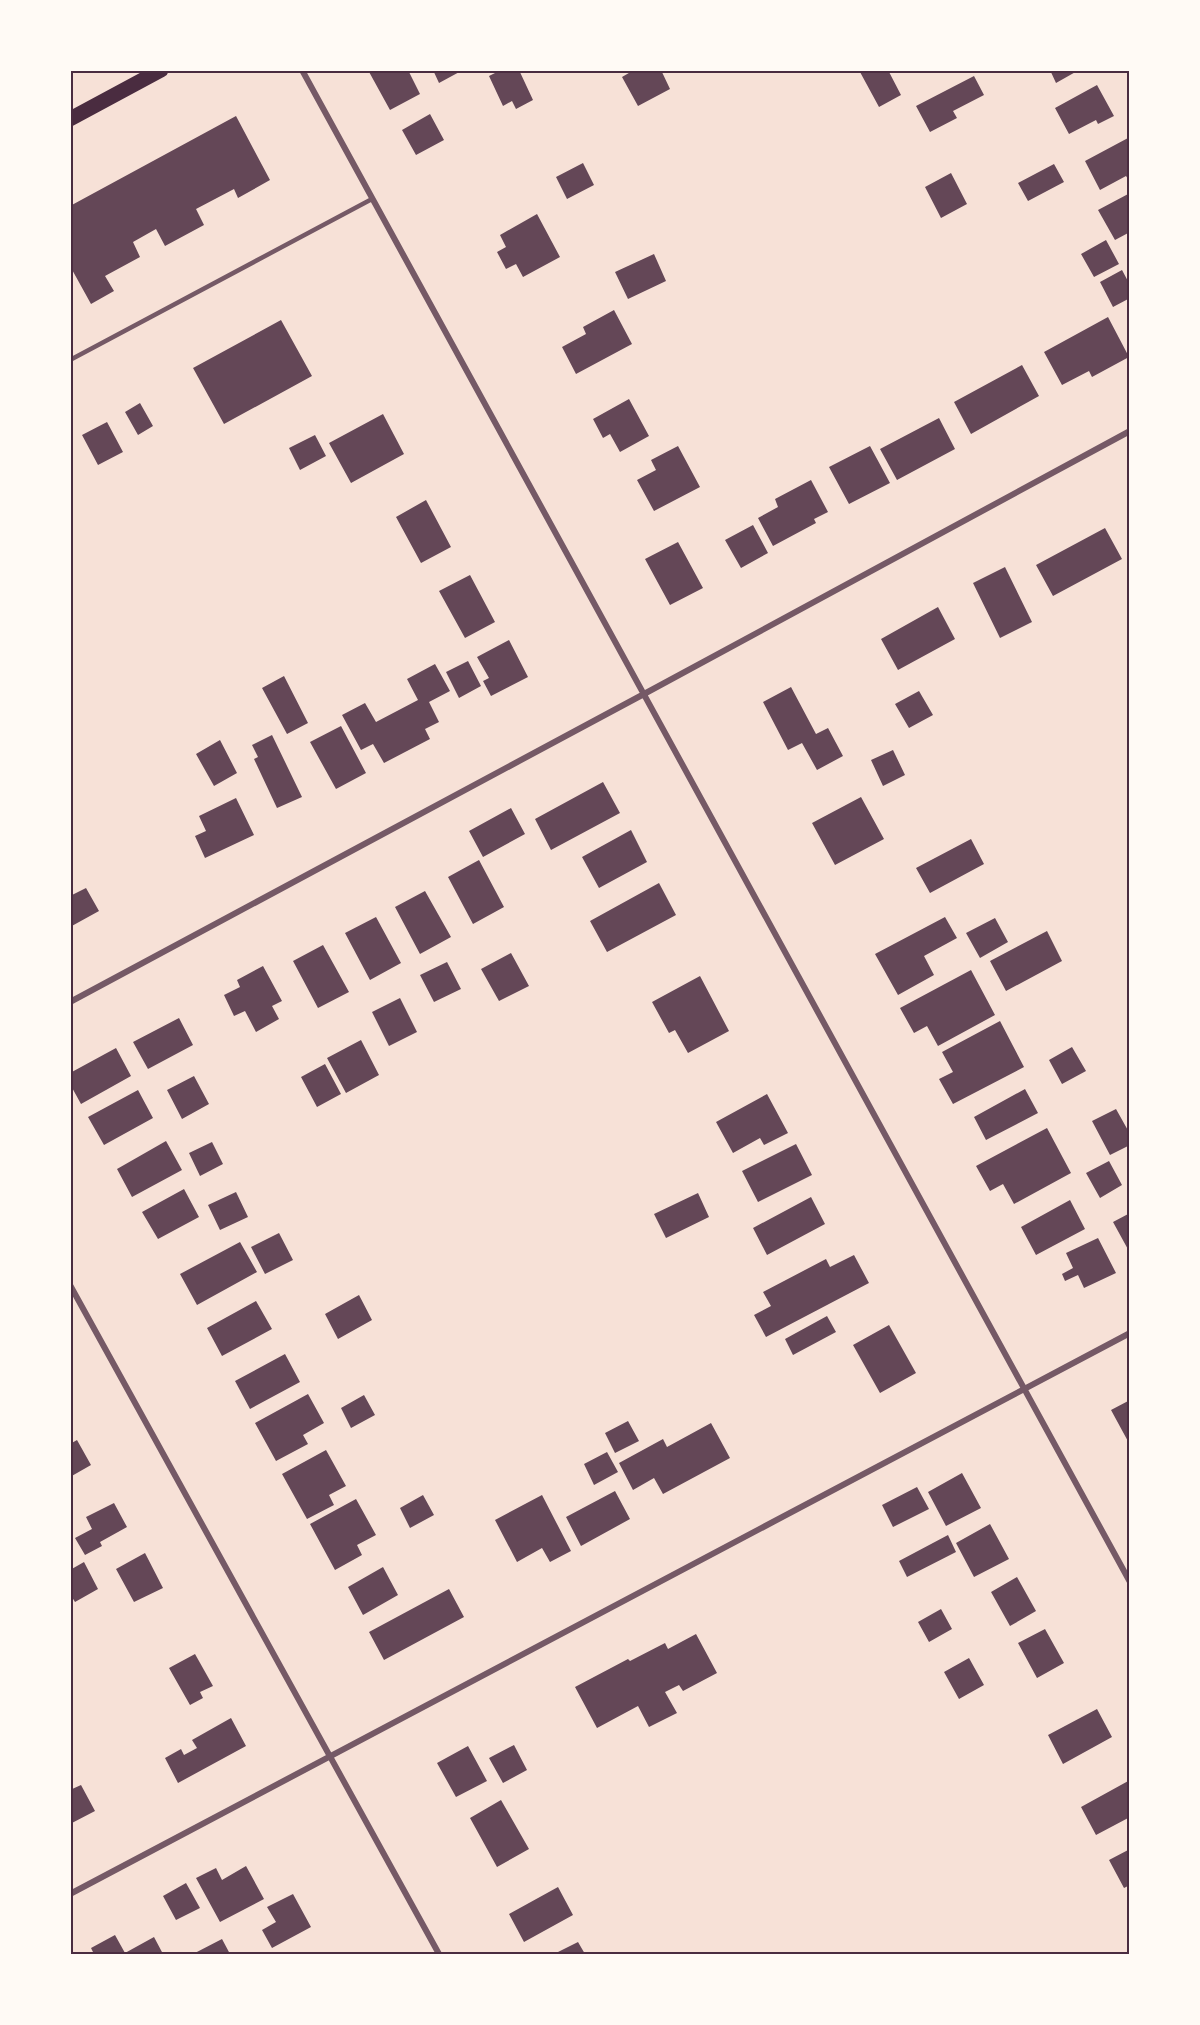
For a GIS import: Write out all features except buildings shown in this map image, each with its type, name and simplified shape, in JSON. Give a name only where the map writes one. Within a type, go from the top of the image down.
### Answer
[{"type":"main road","points":[[70,119],[161,70]]},
{"type":"street","points":[[302,70],[1130,1582]]},
{"type":"street","points":[[70,1002],[1130,431]]},
{"type":"street","points":[[70,1285],[439,1954]]},
{"type":"street","points":[[70,1894],[1130,1333]]},
{"type":"lane","points":[[70,360],[372,199]]}]
